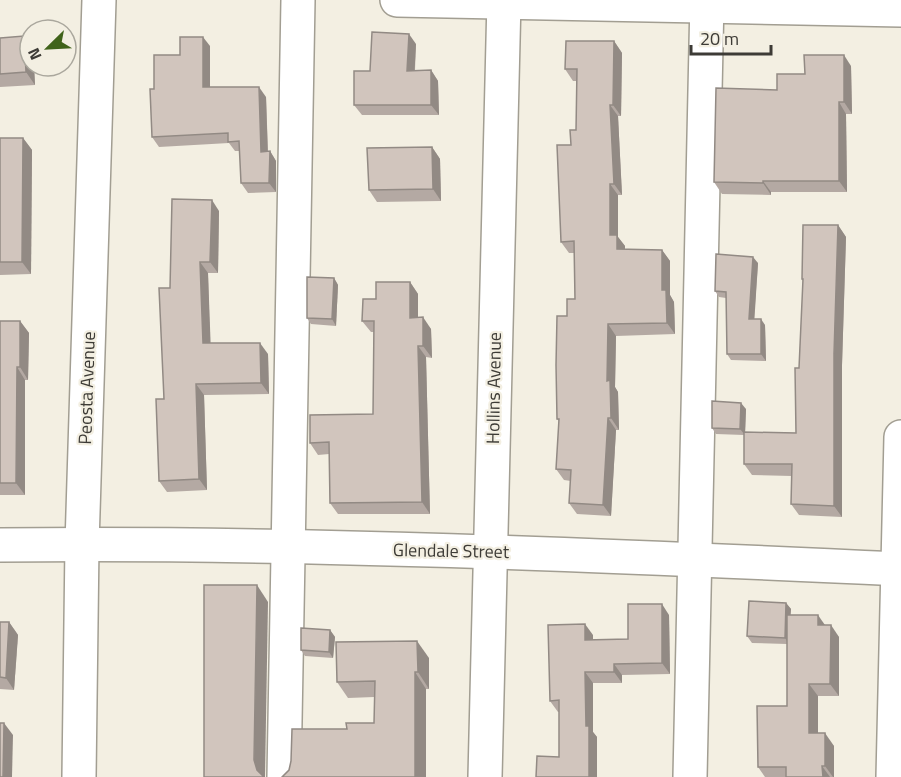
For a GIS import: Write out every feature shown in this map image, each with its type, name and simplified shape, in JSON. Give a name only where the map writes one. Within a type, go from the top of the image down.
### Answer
[{"type":"street","name":"Peosta Avenue","points":[[79,777],[82,544],[99,0]]},
{"type":"street","points":[[284,777],[298,0]]},
{"type":"street","points":[[397,0],[707,3],[901,10]]},
{"type":"street","name":"Hollins Avenue","points":[[485,777],[504,1]]},
{"type":"street","points":[[690,777],[707,3]]},
{"type":"street","points":[[893,777],[901,437]]},
{"type":"street","name":"Glendale Street","points":[[0,545],[82,544],[490,552],[899,569]]},
{"type":"building","points":[[372,32],[409,34],[407,71],[431,70],[431,105],[354,105],[354,71],[370,71]]},
{"type":"building","points":[[18,36],[18,73],[0,74],[0,38]]},
{"type":"building","points":[[180,37],[203,37],[203,87],[259,87],[261,152],[270,151],[269,183],[241,183],[239,141],[228,142],[228,133],[152,137],[150,89],[154,89],[154,55],[180,55]]},
{"type":"building","points":[[566,41],[614,41],[613,105],[610,105],[614,184],[610,184],[610,235],[617,235],[617,249],[662,250],[662,290],[666,290],[667,323],[608,324],[607,381],[610,380],[611,418],[608,418],[603,505],[569,503],[571,470],[556,469],[559,419],[557,419],[557,316],[567,316],[567,299],[575,299],[574,241],[561,242],[557,145],[571,145],[570,130],[576,130],[577,69],[565,69]]},
{"type":"building","points":[[804,55],[844,55],[844,102],[839,102],[839,181],[714,182],[716,88],[777,90],[777,74],[805,74]]},
{"type":"building","points":[[0,138],[23,138],[22,262],[0,262]]},
{"type":"building","points":[[432,147],[433,189],[369,190],[367,148]]},
{"type":"building","points":[[172,199],[212,200],[210,262],[200,262],[203,343],[260,343],[261,383],[196,384],[199,479],[159,481],[156,399],[164,399],[159,288],[170,288]]},
{"type":"building","points":[[803,225],[838,225],[834,354],[834,506],[791,504],[792,464],[744,464],[744,432],[796,433],[795,368],[799,368]]},
{"type":"building","points":[[716,254],[753,257],[749,319],[761,319],[761,354],[727,354],[726,292],[715,291]]},
{"type":"building","points":[[307,277],[334,278],[332,319],[307,318]]},
{"type":"building","points":[[376,282],[410,282],[410,318],[423,317],[423,346],[418,346],[422,502],[330,503],[329,442],[310,443],[310,415],[373,414],[374,321],[362,321],[363,299],[376,299]]},
{"type":"building","points":[[0,321],[20,321],[20,367],[17,367],[16,483],[0,483]]},
{"type":"building","points":[[712,401],[741,403],[740,429],[712,428]]},
{"type":"building","points":[[204,585],[257,585],[254,760],[257,770],[264,777],[204,777]]},
{"type":"building","points":[[749,601],[786,603],[785,638],[747,636]]},
{"type":"building","points":[[628,604],[662,604],[662,663],[614,664],[614,672],[585,672],[586,726],[589,726],[589,777],[536,777],[537,756],[559,757],[559,700],[550,701],[548,625],[585,624],[585,640],[628,639]]},
{"type":"building","points":[[787,615],[818,615],[818,625],[831,625],[830,684],[809,684],[809,733],[825,733],[823,777],[786,777],[786,767],[758,767],[757,706],[787,706]]},
{"type":"building","points":[[0,622],[9,622],[6,678],[0,677]]},
{"type":"building","points":[[301,628],[330,630],[329,652],[301,650]]},
{"type":"building","points":[[417,641],[415,777],[282,777],[289,770],[291,761],[292,729],[347,729],[346,723],[374,723],[375,681],[337,682],[336,642]]},
{"type":"building","points":[[0,723],[4,723],[3,777],[0,777]]}]
